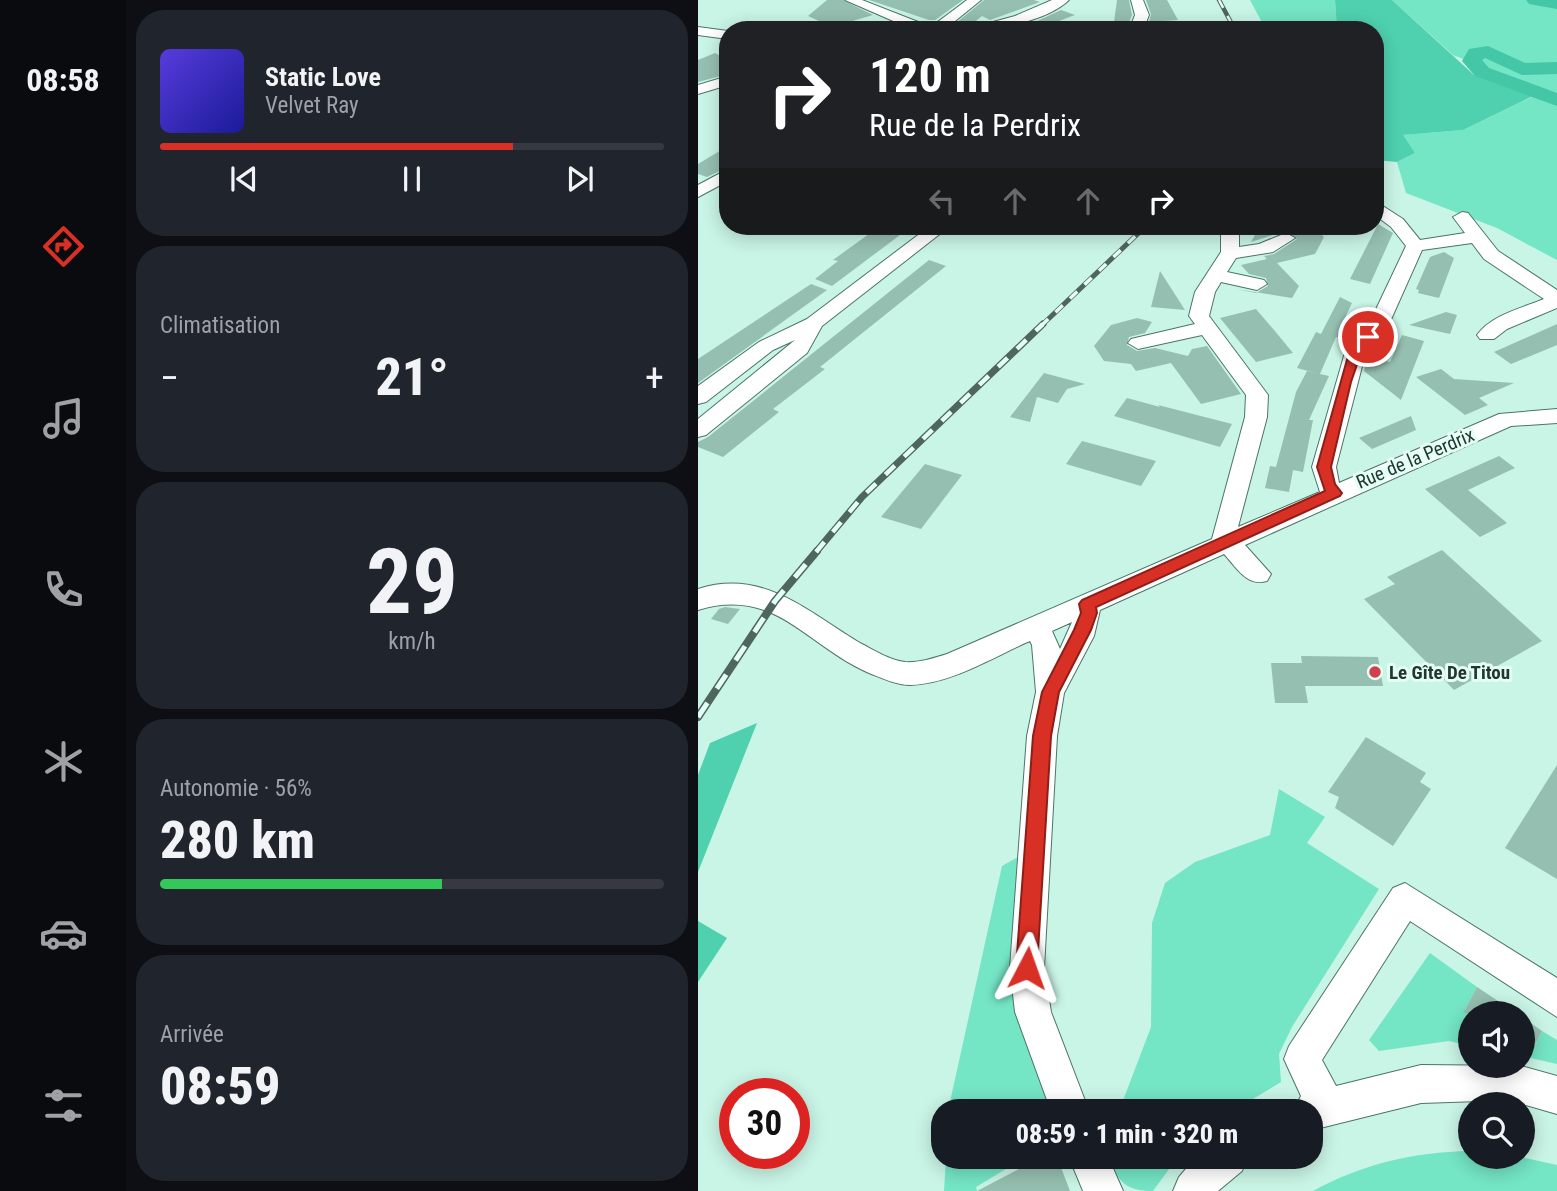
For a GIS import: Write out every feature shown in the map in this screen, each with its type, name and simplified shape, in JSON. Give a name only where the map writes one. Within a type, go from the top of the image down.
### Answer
[{"type":"street","points":[[946,21],[975,0]]},
{"type":"street","points":[[1013,21],[1063,0]]},
{"type":"street","points":[[1137,0],[1142,15],[1140,21]]},
{"type":"street","points":[[861,1],[907,21]]},
{"type":"street","points":[[698,31],[719,34]]},
{"type":"street","points":[[698,90],[719,83]]},
{"type":"street","points":[[698,192],[719,179]]},
{"type":"street","points":[[1384,213],[1397,223],[1415,246]]},
{"type":"street","points":[[1462,217],[1475,237],[1506,267],[1557,300]]},
{"type":"street","points":[[698,397],[766,346],[814,323],[929,235]]},
{"type":"street","points":[[1230,235],[1230,252],[1205,292],[1199,316],[1205,328],[1247,377],[1257,395],[1256,417],[1223,537],[1258,574]]},
{"type":"street","points":[[1415,246],[1475,237]]},
{"type":"street","points":[[1230,252],[1241,253],[1276,245],[1285,238]]},
{"type":"street","points":[[1335,493],[1328,486],[1324,467],[1345,382],[1356,349],[1379,324],[1415,246]]},
{"type":"street","points":[[1214,275],[1257,284]]},
{"type":"street","points":[[1487,335],[1500,325],[1557,300]]},
{"type":"street","points":[[698,430],[800,349],[814,323]]},
{"type":"street","points":[[1138,343],[1205,328]]},
{"type":"street","name":"Rue de la Perdrix","points":[[698,600],[734,590],[758,595],[775,601],[877,664],[904,673],[932,670],[1035,628],[1506,419],[1557,416]]},
{"type":"street","points":[[1050,692],[1082,630],[1089,613],[1087,604]]},
{"type":"street","points":[[1035,628],[1046,643],[1050,692],[1042,736],[1027,968],[1033,1012],[1066,1099]]},
{"type":"street","points":[[1323,1107],[1421,1084],[1509,1081],[1557,1095]]},
{"type":"street","points":[[1093,1169],[1103,1191]]},
{"type":"street","points":[[1193,1191],[1212,1169]]},
{"type":"lane","points":[[1315,1099],[1302,1059],[1405,899],[1557,999]]},
{"type":"green space","points":[[1250,0],[1335,0],[1336,21],[1261,21]]},
{"type":"green space","points":[[1335,0],[1392,0],[1474,75],[1533,96],[1463,130],[1403,135],[1415,153],[1397,162],[1384,161],[1384,21],[1336,21]]},
{"type":"green space","points":[[1392,0],[1557,0],[1557,260],[1497,228],[1406,193],[1397,162],[1415,153],[1402,135],[1463,130],[1544,91],[1453,55]]},
{"type":"green space","points":[[757,723],[698,872],[698,775],[710,743]]},
{"type":"green space","points":[[1279,789],[1325,817],[1307,843],[1379,889],[1292,1027],[1279,1054],[1281,1082],[1253,1099],[1124,1099],[1151,1027],[1152,923],[1165,883],[1195,862],[1270,835]]},
{"type":"green space","points":[[1018,857],[1015,899],[1020,1015],[1047,1099],[951,1099],[1002,866]]},
{"type":"green space","points":[[698,921],[727,938],[698,982]]},
{"type":"green space","points":[[1430,953],[1477,987],[1469,1001],[1458,1001],[1458,1043],[1449,1041],[1379,1051],[1369,1040]]},
{"type":"green space","points":[[1542,1031],[1557,1040],[1557,1064],[1535,1059],[1535,1046]]},
{"type":"green space","points":[[1458,1152],[1458,1169],[1535,1169],[1535,1160],[1557,1165],[1557,1191],[1313,1191],[1351,1173],[1389,1161]]},
{"type":"green space","points":[[945,1169],[1006,1169],[976,1187],[977,1191],[944,1191]]},
{"type":"green space","points":[[1113,1169],[1169,1169],[1153,1191],[1129,1187]]},
{"type":"building","points":[[827,0],[843,0],[873,15],[852,21],[819,21],[808,16]]},
{"type":"building","points":[[869,0],[963,0],[935,20],[929,20]]},
{"type":"building","points":[[984,0],[1040,2],[990,20],[982,16],[976,21],[958,21]]},
{"type":"building","points":[[1117,0],[1129,0],[1132,15],[1129,21],[1114,21]]},
{"type":"building","points":[[1146,0],[1167,0],[1178,20],[1149,21],[1151,14]]},
{"type":"building","points":[[1061,10],[1075,15],[1059,21],[1037,21]]},
{"type":"building","points":[[715,53],[719,55],[719,76],[698,82],[698,60]]},
{"type":"building","points":[[719,151],[719,171],[707,177],[698,174],[698,164]]},
{"type":"building","points":[[1384,228],[1393,233],[1370,284],[1350,279],[1372,235],[1384,235]]},
{"type":"building","points":[[868,235],[900,235],[832,286],[815,279],[838,261],[833,260]]},
{"type":"building","points":[[1255,235],[1273,235],[1251,242]]},
{"type":"building","points":[[1291,235],[1322,235],[1324,237],[1315,254],[1277,263],[1299,286],[1292,298],[1257,292],[1268,286],[1266,278],[1249,274],[1241,265],[1267,259],[1264,256],[1274,254],[1297,239]]},
{"type":"building","points":[[1444,252],[1454,258],[1439,298],[1418,293],[1419,290],[1416,289],[1430,257]]},
{"type":"building","points":[[929,260],[946,266],[820,367],[825,369],[773,409],[779,412],[723,457],[698,447],[698,442],[708,437]]},
{"type":"building","points":[[1160,271],[1185,310],[1151,307]]},
{"type":"building","points":[[811,284],[827,290],[698,383],[698,359]]},
{"type":"building","points":[[1340,297],[1352,303],[1343,322],[1351,324],[1344,339],[1336,337],[1320,374],[1329,376],[1309,420],[1313,420],[1303,472],[1293,470],[1289,492],[1265,488],[1270,466],[1276,467],[1296,392],[1307,371],[1319,374],[1297,368],[1316,332],[1321,334]]},
{"type":"building","points":[[1256,309],[1293,353],[1256,362],[1220,318]]},
{"type":"building","points":[[1446,312],[1457,315],[1450,334],[1409,325]]},
{"type":"building","points":[[1137,318],[1152,322],[1145,333],[1129,337],[1127,345],[1137,351],[1155,348],[1188,356],[1192,349],[1207,346],[1241,394],[1201,404],[1171,363],[1136,371],[1131,364],[1104,361],[1094,346],[1111,325]]},
{"type":"building","points":[[1557,324],[1557,345],[1511,364],[1494,352]]},
{"type":"building","points":[[1402,335],[1424,341],[1401,400],[1364,371],[1369,357],[1390,362]]},
{"type":"building","points":[[1441,369],[1454,379],[1514,383],[1479,398],[1488,405],[1465,415],[1416,377]]},
{"type":"building","points":[[1044,373],[1085,384],[1067,389],[1058,403],[1037,397],[1030,422],[1010,417]]},
{"type":"building","points":[[1127,398],[1232,424],[1220,447],[1114,416]]},
{"type":"building","points":[[1411,416],[1416,430],[1372,449],[1359,438]]},
{"type":"building","points":[[1082,441],[1156,461],[1141,486],[1066,464]]},
{"type":"building","points":[[1499,456],[1515,468],[1468,490],[1507,523],[1480,537],[1425,489]]},
{"type":"building","points":[[925,464],[962,475],[921,529],[881,517]]},
{"type":"building","points":[[1442,550],[1542,641],[1454,690],[1364,599],[1395,584],[1387,577]]},
{"type":"building","points":[[719,609],[740,609],[728,624],[711,619]]},
{"type":"building","points":[[1301,656],[1378,657],[1383,686],[1305,686],[1308,703],[1275,703],[1271,663],[1302,663]]},
{"type":"building","points":[[1366,737],[1426,773],[1420,782],[1431,789],[1393,846],[1335,808],[1339,797],[1328,792]]},
{"type":"building","points":[[1557,765],[1557,879],[1505,848]]},
{"type":"building","points":[[1477,987],[1498,1001],[1469,1001]]},
{"type":"building","points":[[1535,1026],[1542,1031],[1535,1045]]},
{"type":"building","points":[[1019,1169],[1062,1169],[1070,1191],[977,1191]]},
{"type":"waterway","points":[[1535,0],[1557,4]]},
{"type":"waterway","points":[[1557,68],[1522,69],[1488,52],[1476,53],[1472,61],[1482,72],[1557,100]]},
{"type":"railway","points":[[1219,0],[1230,21]]},
{"type":"railway","points":[[1041,326],[1137,235]]},
{"type":"railway","points":[[816,552],[862,497],[1043,324]]},
{"type":"railway","points":[[698,717],[775,601],[817,551]]},
{"type":"place","name":"Le Gîte De Titou","points":[[1375,672]]},
{"type":"route","points":[[1027,968],[1042,736],[1050,692],[1082,630],[1089,613],[1087,604],[1335,493],[1328,486],[1324,467],[1356,349],[1368,337]]}]
